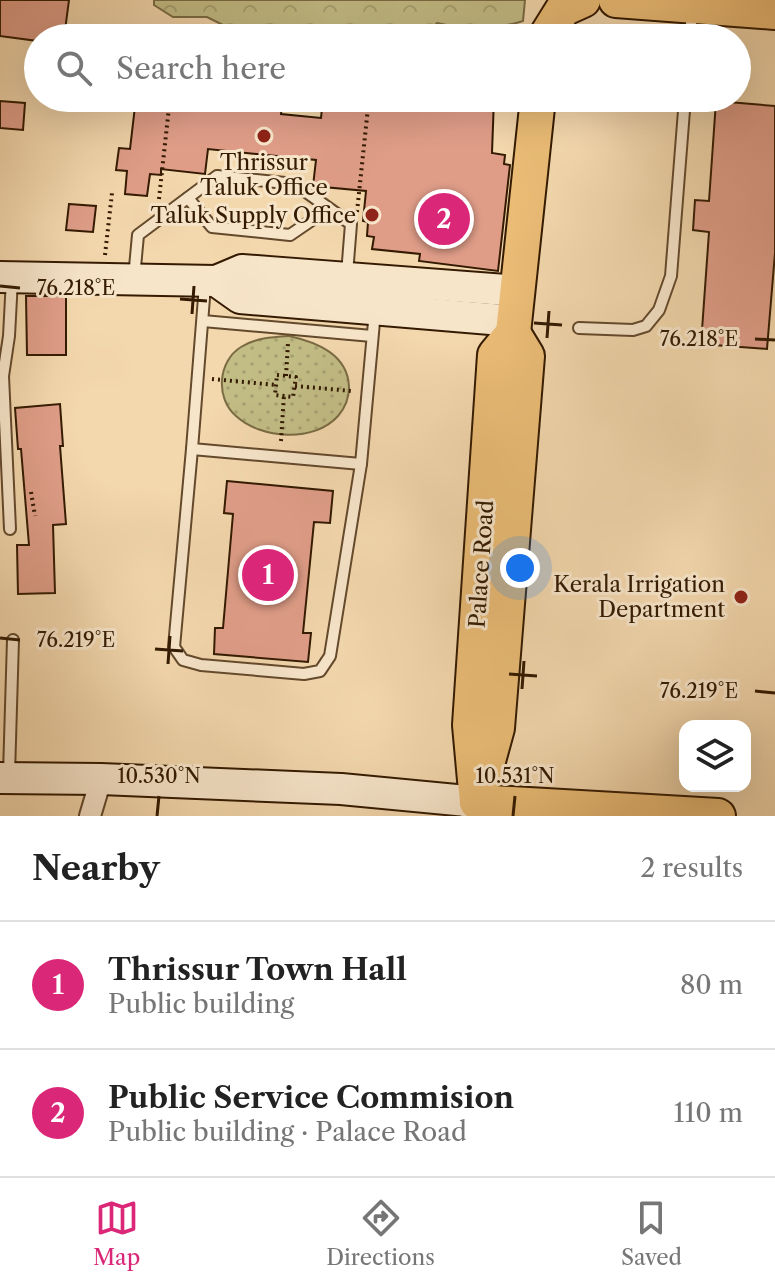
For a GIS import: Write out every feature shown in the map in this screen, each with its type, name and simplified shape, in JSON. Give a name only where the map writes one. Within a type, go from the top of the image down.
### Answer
[{"type":"main road","points":[[554,24],[563,9],[583,0]]},
{"type":"main road","points":[[616,0],[692,22],[775,12]]},
{"type":"main road","points":[[515,315],[537,112]]},
{"type":"main road","points":[[6,277],[211,281],[242,270],[347,278],[515,315]]},
{"type":"main road","points":[[211,281],[240,298],[374,322],[515,315]]},
{"type":"main road","name":"Palace Road","points":[[476,809],[470,725],[495,355],[515,315]]},
{"type":"main road","points":[[4,778],[341,789],[476,809],[718,816]]},
{"type":"street","points":[[90,816],[101,779]]},
{"type":"lane","points":[[579,328],[633,330],[646,326],[659,310],[671,276],[684,112]]},
{"type":"lane","points":[[134,280],[138,235],[217,176],[295,184],[351,224],[347,278]]},
{"type":"lane","points":[[188,198],[212,227],[290,235],[328,209]]},
{"type":"lane","points":[[6,277],[9,336],[2,376],[10,529]]},
{"type":"lane","points":[[203,321],[289,329],[374,322],[361,464],[330,656],[320,671],[304,674],[201,665],[183,660],[174,647],[203,321],[211,281]]},
{"type":"lane","points":[[192,449],[361,464]]},
{"type":"lane","points":[[4,778],[13,640]]},
{"type":"path","points":[[157,221],[169,112]]},
{"type":"path","points":[[351,224],[356,218],[367,112]]},
{"type":"path","points":[[103,279],[112,193]]},
{"type":"path","points":[[286,376],[289,329]]},
{"type":"path","points":[[277,375],[286,376],[296,377],[293,397],[275,395],[277,375]]},
{"type":"path","points":[[198,378],[276,385]]},
{"type":"path","points":[[295,386],[367,391]]},
{"type":"path","points":[[279,456],[284,395]]},
{"type":"path","points":[[31,492],[35,516]]},
{"type":"green space","points":[[154,0],[525,0],[523,21],[512,24],[221,24],[207,17],[173,17],[154,5]]},
{"type":"green space","points":[[289,336],[329,351],[343,366],[349,387],[343,410],[328,425],[315,431],[287,435],[259,430],[236,416],[225,400],[222,380],[228,361],[241,347],[258,340]]},
{"type":"building","points":[[0,0],[69,0],[66,24],[24,24],[24,39],[0,36]]},
{"type":"building","points":[[0,101],[24,103],[23,130],[0,128]]},
{"type":"building","points":[[751,104],[775,106],[775,253],[767,349],[701,344],[709,232],[693,230],[695,200],[709,201],[715,112],[751,112]]},
{"type":"building","points":[[134,112],[281,112],[321,118],[322,112],[493,112],[492,153],[505,155],[504,164],[510,165],[498,271],[419,261],[420,254],[372,249],[374,237],[367,236],[368,222],[363,221],[366,191],[313,186],[316,160],[208,149],[205,174],[161,169],[161,175],[150,174],[147,196],[125,194],[127,171],[116,170],[119,148],[130,149]]},
{"type":"building","points":[[69,204],[96,206],[93,232],[66,230]]},
{"type":"building","points":[[26,296],[66,296],[66,355],[27,355]]},
{"type":"building","points":[[60,404],[66,524],[53,525],[55,593],[18,594],[17,545],[29,545],[15,408]]},
{"type":"building","points":[[227,481],[333,491],[330,523],[314,522],[303,633],[311,633],[308,662],[214,654],[215,628],[223,628],[233,514],[224,513]]},
{"type":"place","name":"Thrissur Taluk Office","points":[[264,136]]},
{"type":"place","name":"Taluk Supply Office","points":[[372,215]]},
{"type":"place","name":"Public Service Commision","points":[[444,219]]},
{"type":"place","name":"Thrissur Town Hall","points":[[268,575]]},
{"type":"place","name":"Kerala Irrigation Department","points":[[741,597]]}]
